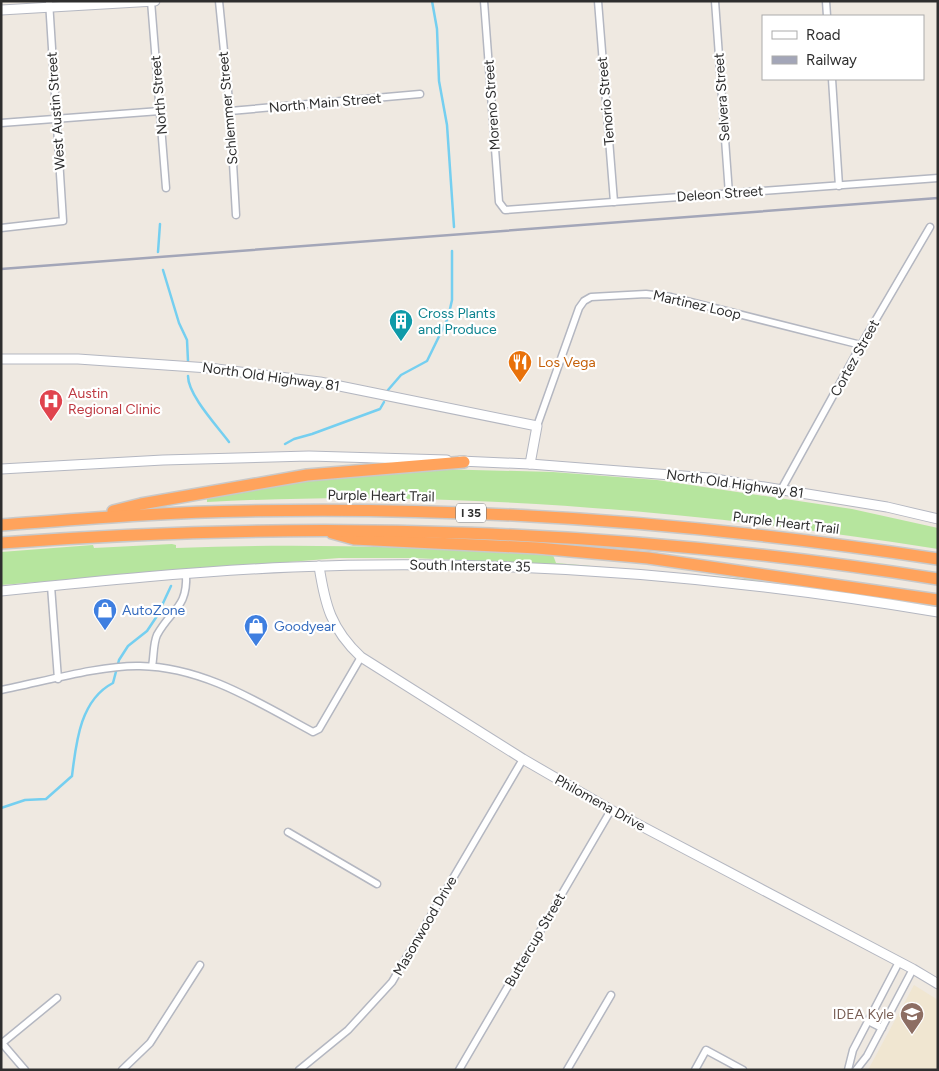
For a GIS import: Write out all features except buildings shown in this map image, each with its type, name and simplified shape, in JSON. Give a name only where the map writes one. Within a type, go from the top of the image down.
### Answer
[{"type":"highway","points":[[86,518],[141,504],[307,476],[464,462]]},
{"type":"highway","name":"Purple Heart Trail","points":[[1,524],[177,513],[334,510],[562,517],[745,533],[938,559]]},
{"type":"highway","points":[[316,529],[354,539],[537,548],[648,558],[938,600]]},
{"type":"highway","name":"I 35","points":[[1,543],[160,533],[316,529],[460,531],[647,542],[797,558],[938,579]]},
{"type":"main road","points":[[1,10],[49,4],[155,1]]},
{"type":"main road","name":"North Old Highway 81","points":[[1,359],[78,360],[218,369],[320,382],[537,426]]},
{"type":"main road","name":"Martinez Loop","points":[[530,464],[537,426]]},
{"type":"main road","points":[[1,469],[164,460],[309,456],[425,458],[464,462],[530,464]]},
{"type":"main road","name":"North Old Highway 81","points":[[530,464],[709,478],[887,507],[938,519]]},
{"type":"main road","name":"South Interstate 35","points":[[1,591],[186,574],[319,566],[471,565],[632,574],[824,594],[938,612]]},
{"type":"main road","name":"Philomena Drive","points":[[319,566],[329,615],[346,644],[361,657],[523,759],[611,810],[914,969],[938,984]]},
{"type":"street","name":"North Street","points":[[151,1],[166,188]]},
{"type":"street","name":"Schlemmer Street","points":[[219,1],[230,111],[236,215]]},
{"type":"street","name":"Moreno Street","points":[[484,1],[499,202],[502,208]]},
{"type":"street","name":"Tenorio Street","points":[[598,1],[614,202]]},
{"type":"street","name":"Selvera Street","points":[[716,1],[729,194]]},
{"type":"street","points":[[826,1],[827,15]]},
{"type":"street","name":"West Austin Street","points":[[1,228],[64,221],[49,4]]},
{"type":"street","points":[[832,80],[840,186]]},
{"type":"street","name":"North Main Street","points":[[230,111],[420,94]]},
{"type":"street","points":[[1,123],[160,111]]},
{"type":"street","name":"Deleon Street","points":[[502,208],[508,210],[938,178]]},
{"type":"street","name":"Cortez Street","points":[[781,490],[861,345],[930,227]]},
{"type":"street","name":"Martinez Loop","points":[[537,426],[579,308],[584,301],[591,297],[646,294],[671,297],[861,345]]},
{"type":"street","points":[[152,666],[156,637],[183,600],[187,587],[186,574]]},
{"type":"street","points":[[51,586],[58,679]]},
{"type":"street","points":[[1,690],[110,669],[152,666],[198,675],[230,688],[313,732],[319,729],[361,657]]},
{"type":"street","name":"Masonwood Drive","points":[[299,1070],[348,1030],[392,982],[523,759]]},
{"type":"street","name":"Buttercup Street","points":[[459,1070],[611,810]]},
{"type":"street","points":[[288,832],[377,884]]},
{"type":"street","points":[[848,1070],[853,1050],[899,962]]},
{"type":"street","points":[[122,1070],[150,1043],[200,965]]},
{"type":"street","points":[[856,1070],[867,1056],[914,969]]},
{"type":"street","points":[[567,1070],[611,995]]},
{"type":"street","points":[[25,1070],[2,1043],[57,998]]},
{"type":"street","points":[[868,1021],[882,1028]]},
{"type":"street","points":[[695,1070],[706,1050],[743,1070]]},
{"type":"shaded area","name":"IDEA Kyle","points":[[914,985],[938,1000],[938,1070],[868,1070]]},
{"type":"green space","points":[[435,469],[553,472],[657,480],[852,509],[938,528],[938,549],[757,524],[574,506],[390,499],[298,499],[207,502],[207,497],[297,480]]},
{"type":"green space","points":[[93,545],[94,548],[176,545],[176,548],[318,546],[506,552],[553,555],[556,563],[602,567],[413,558],[339,558],[1,585],[1,552]]},
{"type":"green space","points":[[609,567],[744,579],[745,576],[836,589],[836,591]]},
{"type":"waterway","points":[[432,1],[437,29],[439,81],[447,125],[454,227]]},
{"type":"waterway","points":[[158,252],[160,224]]},
{"type":"waterway","points":[[388,390],[401,375],[427,361],[448,318],[452,300],[452,251]]},
{"type":"waterway","points":[[163,270],[179,323],[187,340],[188,361]]},
{"type":"waterway","points":[[188,376],[189,384],[198,401],[229,442]]},
{"type":"waterway","points":[[285,444],[294,439],[380,409],[384,402]]},
{"type":"waterway","points":[[1,808],[25,800],[46,799],[72,776],[75,750],[87,711],[93,700],[113,683],[119,660],[128,646],[147,631],[157,616],[171,586]]},
{"type":"railway","points":[[1,269],[938,198]]},
{"type":"place","name":"Cross Plants and Produce","points":[[401,342]]},
{"type":"place","name":"Los Vega","points":[[520,383]]},
{"type":"place","name":"Austin Regional Clinic","points":[[51,422]]},
{"type":"place","name":"AutoZone","points":[[105,631]]},
{"type":"place","name":"Goodyear","points":[[256,647]]},
{"type":"place","name":"IDEA Kyle","points":[[912,1035]]}]
